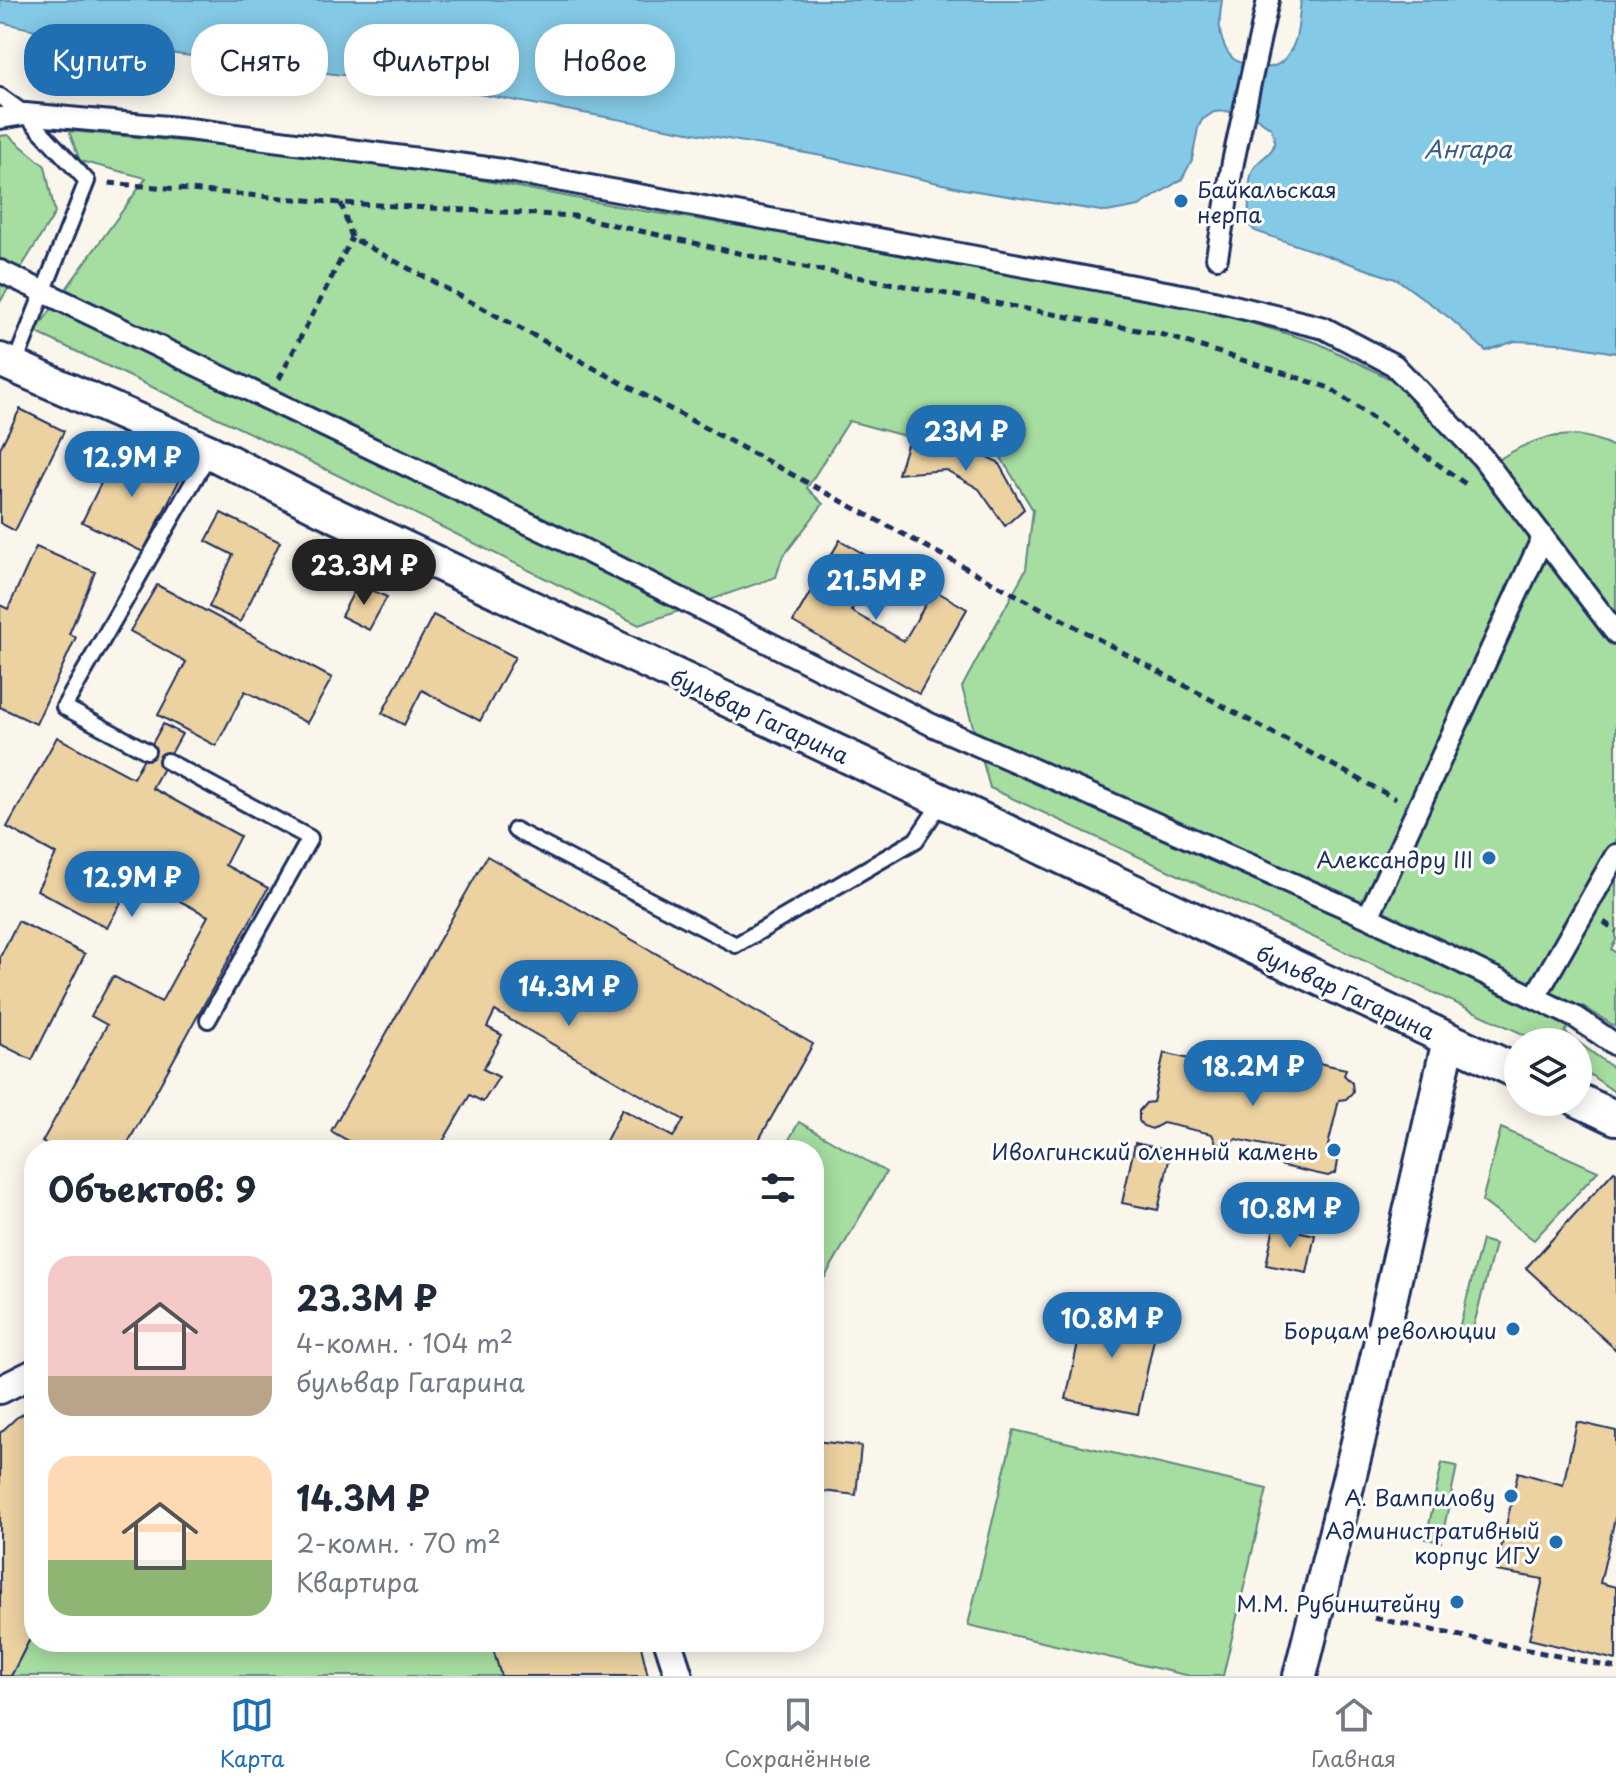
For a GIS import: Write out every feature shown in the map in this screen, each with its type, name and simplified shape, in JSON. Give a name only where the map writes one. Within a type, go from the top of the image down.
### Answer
[{"type":"street","points":[[1217,257],[1233,162],[1268,0]]},
{"type":"street","points":[[0,118],[25,114],[189,129],[503,170],[1209,300],[1324,328],[1394,365],[1482,457],[1616,633]]},
{"type":"street","points":[[0,271],[582,549],[932,725],[1368,917],[1577,1018],[1616,1045]]},
{"type":"street","name":"бульвар Гагарина","points":[[7,363],[210,452],[320,508],[1504,1066]]},
{"type":"street","points":[[1368,917],[1543,537]]},
{"type":"street","points":[[1535,997],[1616,855]]},
{"type":"street","points":[[1300,1676],[1358,1442],[1449,1040]]},
{"type":"street","points":[[1592,1107],[1616,1118]]},
{"type":"street","points":[[0,1390],[24,1378]]},
{"type":"street","points":[[671,1652],[679,1676]]},
{"type":"lane","points":[[0,96],[25,114],[87,181],[42,291],[7,363]]},
{"type":"lane","points":[[147,751],[64,707],[210,452]]},
{"type":"lane","points":[[167,761],[310,838],[208,1020]]},
{"type":"lane","points":[[515,830],[736,945],[916,840],[942,800]]},
{"type":"path","points":[[87,181],[341,203],[574,216],[778,262],[1164,335],[1330,388],[1472,488]]},
{"type":"path","points":[[341,203],[352,238],[1418,811]]},
{"type":"path","points":[[268,399],[352,238]]},
{"type":"path","points":[[1374,1618],[1616,1668]]},
{"type":"green space","points":[[69,131],[257,148],[439,172],[638,210],[805,236],[939,263],[1055,280],[1225,315],[1318,343],[1403,385],[1480,473],[1511,452],[1545,438],[1580,436],[1616,448],[1616,940],[1611,949],[1616,953],[1616,1027],[1583,1006],[1568,1028],[1510,1028],[990,788],[962,687],[1026,569],[1033,510],[989,438],[912,438],[849,421],[807,488],[823,504],[782,558],[776,577],[639,625],[301,457],[35,332],[146,178],[80,161]]},
{"type":"green space","points":[[8,135],[45,166],[55,213],[0,302],[0,136]]},
{"type":"green space","points":[[1592,1052],[1616,1070],[1616,1093],[1592,1076]]},
{"type":"green space","points":[[799,1122],[886,1172],[824,1279],[824,1140],[789,1140]]},
{"type":"green space","points":[[1501,1128],[1598,1171],[1534,1240],[1482,1201]]},
{"type":"green space","points":[[1482,1240],[1495,1244],[1470,1340],[1457,1336]]},
{"type":"green space","points":[[1014,1430],[1267,1489],[1223,1676],[1190,1676],[968,1625]]},
{"type":"green space","points":[[1442,1463],[1457,1466],[1441,1542],[1426,1539]]},
{"type":"green space","points":[[24,1651],[496,1652],[501,1676],[11,1676]]},
{"type":"water","name":"Ангара","points":[[0,0],[1222,0],[1220,28],[1229,54],[1245,64],[1268,67],[1280,63],[1291,50],[1301,0],[1616,0],[1616,353],[1557,343],[1515,341],[1486,351],[1451,319],[1398,280],[1255,231],[1249,225],[1250,178],[1255,166],[1272,149],[1274,137],[1271,128],[1255,117],[1226,111],[1214,112],[1202,120],[1192,160],[1182,179],[1139,206],[1107,212],[964,189],[822,156],[489,96],[519,96],[519,24],[344,24],[344,75],[328,73],[328,24],[191,24],[191,56],[175,54],[175,24],[24,24],[24,28],[0,22]]},
{"type":"building","points":[[20,409],[64,431],[15,531],[0,523],[0,448]]},
{"type":"building","points":[[955,442],[998,462],[1024,509],[1005,526],[979,489],[946,470],[898,474],[907,445]]},
{"type":"building","points":[[119,446],[182,475],[143,552],[82,522]]},
{"type":"building","points":[[221,513],[280,542],[240,622],[209,607],[233,555],[206,541]]},
{"type":"building","points":[[840,540],[879,563],[851,611],[904,641],[934,590],[967,609],[919,694],[793,622]]},
{"type":"building","points":[[36,547],[95,572],[69,634],[76,637],[36,724],[0,707],[0,605],[8,609]]},
{"type":"building","points":[[358,584],[387,597],[369,630],[341,616]]},
{"type":"building","points":[[157,585],[332,678],[307,723],[245,691],[216,746],[158,715],[186,662],[130,631]]},
{"type":"building","points":[[433,615],[515,657],[480,721],[422,690],[404,725],[382,713]]},
{"type":"building","points":[[163,724],[182,734],[152,788],[240,836],[225,865],[268,888],[129,1140],[43,1140],[107,1025],[91,1016],[113,976],[161,1002],[208,916],[135,877],[107,928],[37,890],[56,854],[7,827],[57,737],[133,778]]},
{"type":"building","points":[[487,856],[813,1044],[759,1140],[606,1140],[622,1109],[673,1137],[684,1120],[495,1011],[487,1027],[502,1035],[483,1069],[499,1077],[483,1102],[470,1095],[444,1140],[347,1140],[331,1131]]},
{"type":"building","points":[[18,921],[85,954],[32,1060],[0,1044],[0,957]]},
{"type":"building","points":[[1164,1053],[1227,1068],[1233,1060],[1243,1059],[1250,1066],[1251,1073],[1297,1084],[1296,1074],[1308,1066],[1309,1061],[1346,1069],[1344,1075],[1352,1083],[1353,1092],[1346,1099],[1339,1100],[1326,1154],[1338,1161],[1336,1173],[1328,1176],[1282,1166],[1278,1157],[1282,1149],[1236,1139],[1225,1146],[1216,1143],[1212,1134],[1163,1123],[1152,1129],[1143,1126],[1139,1121],[1139,1111],[1146,1103],[1153,1102]]},
{"type":"building","points":[[1135,1143],[1171,1151],[1158,1210],[1122,1203]]},
{"type":"building","points":[[1616,1172],[1616,1350],[1526,1268]]},
{"type":"building","points":[[1274,1226],[1315,1235],[1307,1273],[1266,1265]]},
{"type":"building","points":[[1086,1305],[1158,1320],[1138,1414],[1066,1399]]},
{"type":"building","points":[[24,1414],[24,1651],[11,1676],[0,1676],[0,1433]]},
{"type":"building","name":"Административный корпус ИГУ","points":[[1577,1422],[1616,1431],[1616,1514],[1600,1583],[1616,1587],[1616,1660],[1529,1639],[1543,1579],[1496,1571],[1518,1472],[1563,1485]]},
{"type":"building","points":[[824,1442],[861,1446],[856,1495],[824,1491]]},
{"type":"building","points":[[494,1652],[642,1652],[648,1676],[501,1676]]},
{"type":"place","name":"Байкальская нерпа","points":[[1181,201]]},
{"type":"place","name":"Александру III","points":[[1489,858]]},
{"type":"place","name":"Иволгинский оленный камень","points":[[1334,1150]]},
{"type":"place","name":"Борцам революции","points":[[1513,1329]]},
{"type":"place","name":"А. Вампилову","points":[[1511,1496]]},
{"type":"place","name":"Административный корпус ИГУ","points":[[1556,1542]]},
{"type":"place","name":"М.М. Рубинштейну","points":[[1457,1602]]}]
